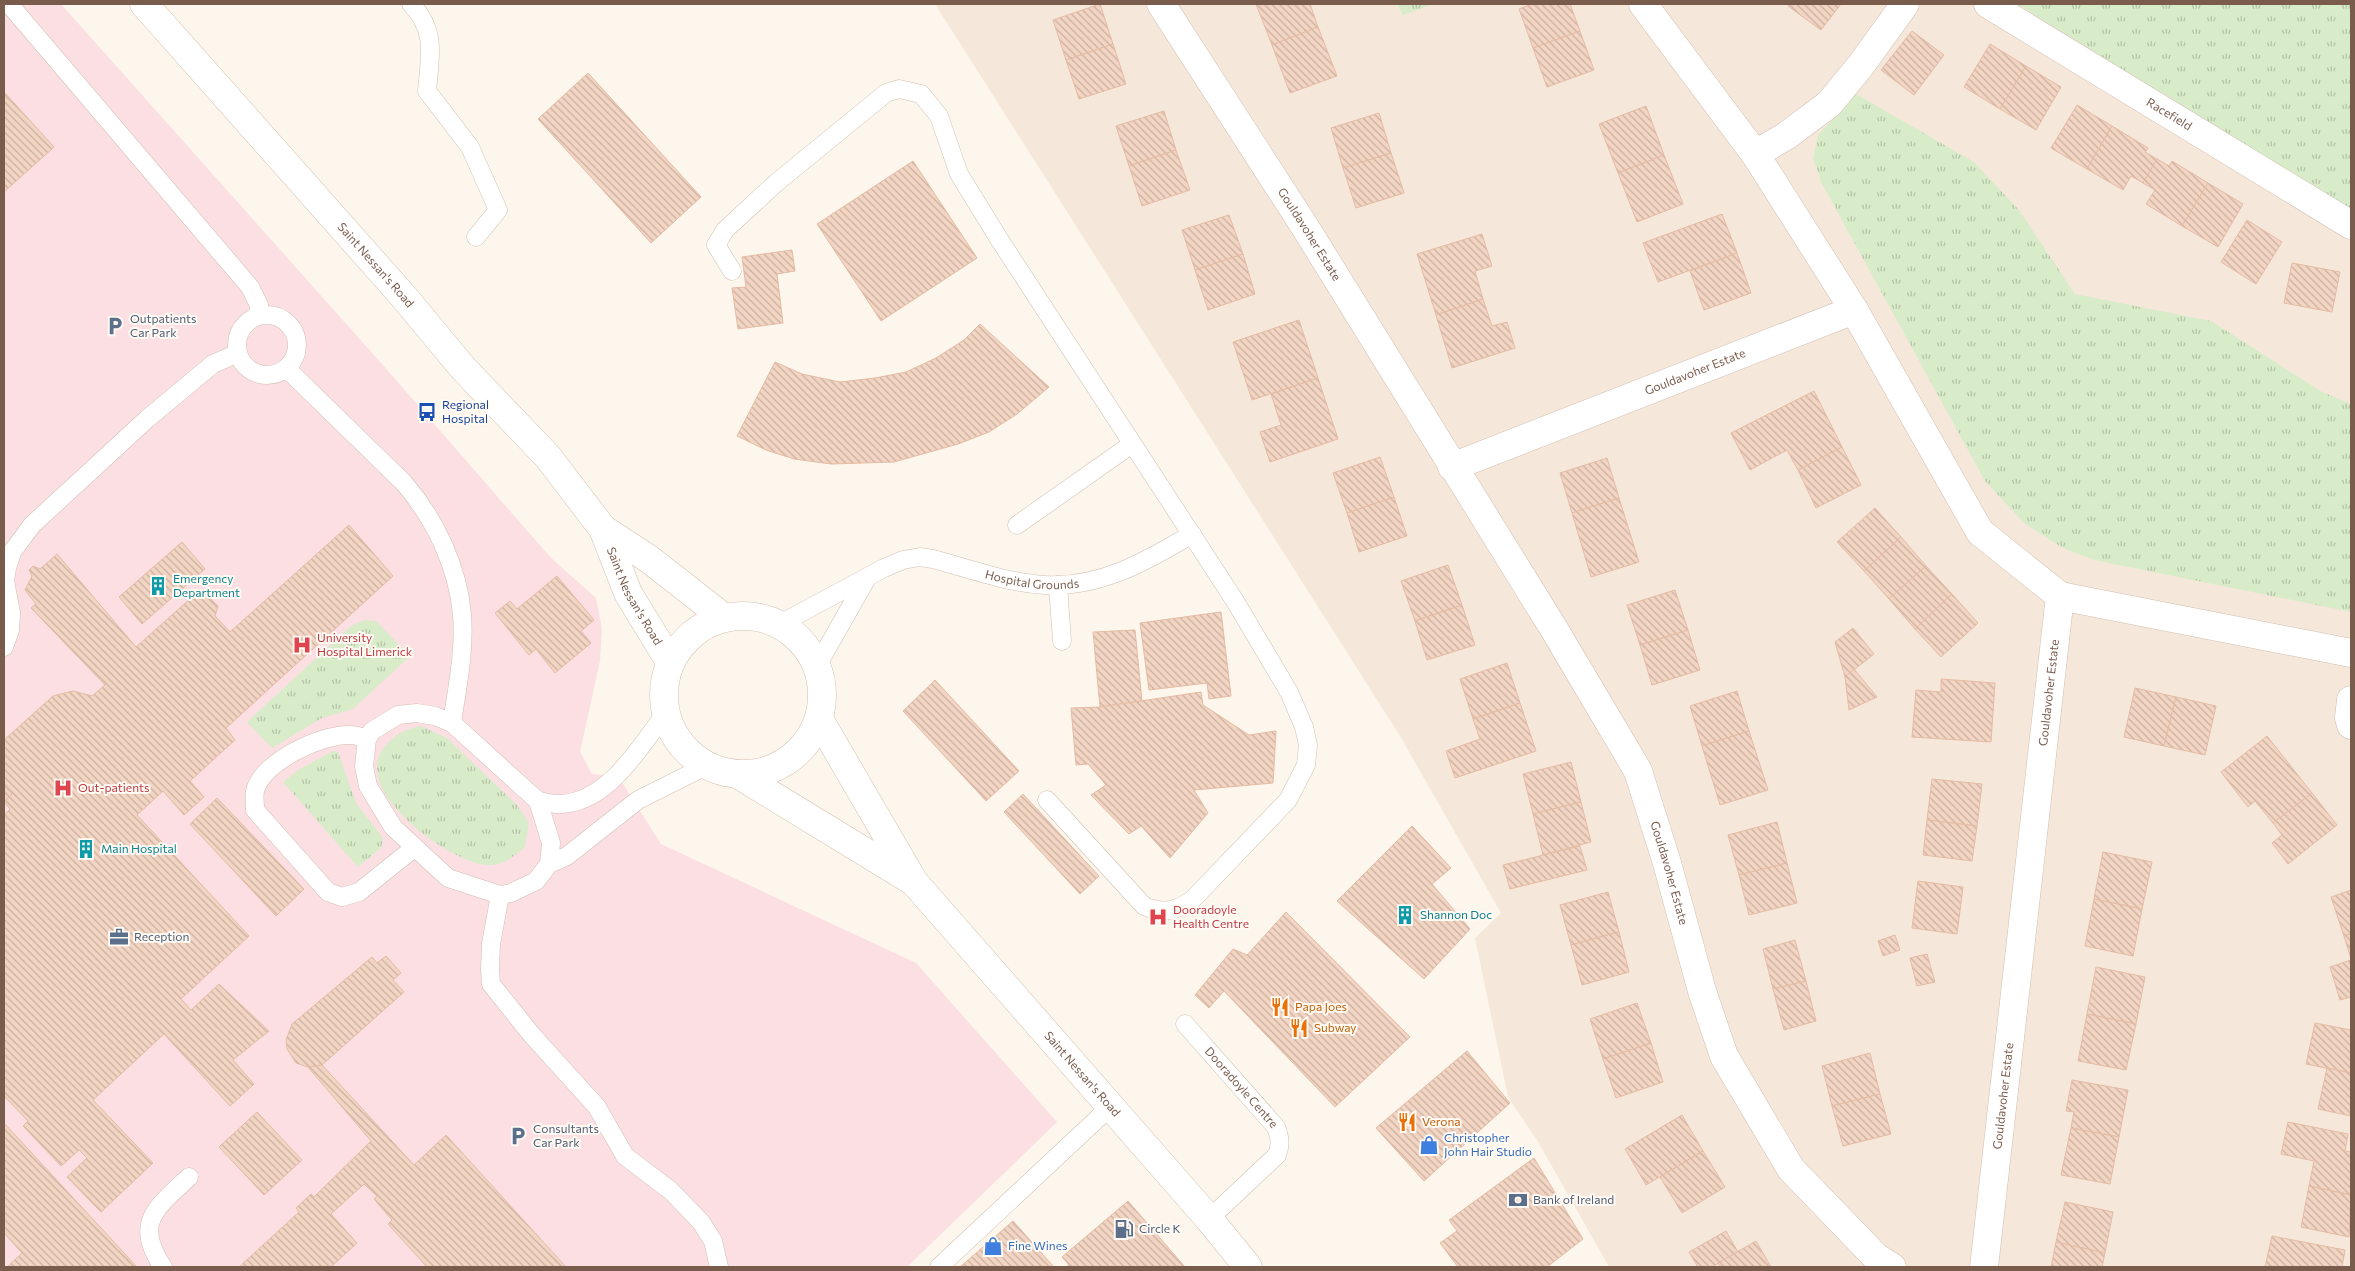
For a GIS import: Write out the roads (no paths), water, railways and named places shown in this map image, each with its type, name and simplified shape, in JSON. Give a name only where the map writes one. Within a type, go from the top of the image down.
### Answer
[{"type":"street","name":"Saint Nessan's Road","points":[[144,4],[404,297],[463,368],[548,457],[603,529],[628,594],[670,662]]},
{"type":"street","name":"Gouldavoher Estate","points":[[1161,4],[1305,227],[1554,629],[1638,771],[1668,863],[1702,991],[1724,1056],[1791,1169],[1876,1257],[1892,1267]]},
{"type":"street","points":[[1643,4],[1755,154],[1854,310],[1980,532],[2060,596],[2351,653]]},
{"type":"street","points":[[1755,154],[1786,136],[1829,104],[1861,65],[1905,4]]},
{"type":"street","name":"Racefield","points":[[1988,4],[2351,225]]},
{"type":"street","name":"Gouldavoher Estate","points":[[1452,467],[1854,310]]},
{"type":"street","name":"Saint Nessan's Road","points":[[603,529],[649,559],[723,617]]},
{"type":"street","name":"Gouldavoher Estate","points":[[1984,1267],[2060,596]]},
{"type":"street","points":[[750,615],[780,624],[802,642],[817,666],[823,694],[819,719],[808,741],[792,758],[769,770],[740,775],[721,772],[706,766],[677,741],[665,714],[663,688],[670,662],[692,634],[723,617],[750,615]]},
{"type":"street","points":[[2351,700],[2349,718],[2351,725]]},
{"type":"street","name":"Saint Nessan's Road","points":[[819,719],[914,882],[1209,1219],[1248,1267]]},
{"type":"street","name":"Saint Nessan's Road","points":[[740,775],[914,882]]},
{"type":"lane","points":[[10,4],[250,287],[259,305],[258,316]]},
{"type":"lane","points":[[410,4],[423,17],[432,45],[427,90],[470,147],[498,210],[476,237]]},
{"type":"lane","points":[[732,271],[716,245],[725,230],[776,183],[886,93],[899,90],[921,94],[939,116],[959,174],[1192,534],[1289,692],[1304,727],[1308,745],[1306,765],[1288,800],[1192,900],[1179,909],[1166,912],[1144,906],[1046,800]]},
{"type":"lane","points":[[258,316],[278,317],[287,322],[293,331],[296,351],[293,360],[286,368],[277,373],[258,373],[242,362],[238,353],[239,335],[243,327],[258,316]]},
{"type":"lane","points":[[4,647],[10,630],[11,613],[5,580],[7,568],[12,552],[32,525],[147,419],[213,364],[238,353]]},
{"type":"lane","points":[[286,368],[404,483],[417,498],[437,531],[456,581],[462,615],[460,673],[452,723]]},
{"type":"lane","points":[[1017,524],[1132,444]]},
{"type":"lane","name":"Hospital Grounds","points":[[780,624],[903,560],[933,559],[1022,582],[1058,585],[1092,581],[1119,573],[1148,560],[1192,534]]},
{"type":"lane","points":[[817,666],[867,578]]},
{"type":"lane","points":[[1058,585],[1062,641]]},
{"type":"lane","points":[[549,864],[551,843],[538,801],[452,723],[435,716],[417,713],[398,715],[372,731],[367,739],[364,766],[368,786],[392,827],[448,878],[500,895],[511,893],[536,881],[549,864],[567,856],[638,800],[706,766]]},
{"type":"lane","points":[[538,801],[560,804],[582,800],[618,776],[665,714]]},
{"type":"lane","points":[[367,739],[352,735],[334,737],[304,746],[278,762],[264,775],[255,790],[255,810],[328,892],[342,896],[359,892],[414,848]]},
{"type":"lane","points":[[500,895],[491,944],[491,984],[531,1034],[597,1107],[625,1156],[671,1191],[701,1222],[713,1242],[719,1267]]},
{"type":"lane","name":"Dooradoyle Centre","points":[[1185,1024],[1276,1127],[1280,1136],[1277,1155],[1209,1219]]},
{"type":"lane","points":[[939,1267],[1110,1107]]},
{"type":"lane","points":[[163,1267],[151,1249],[149,1233],[152,1219],[157,1207],[189,1177]]},
{"type":"place","name":"Outpatients Car Park","points":[[115,326]]},
{"type":"place","name":"Regional Hospital","points":[[427,412]]},
{"type":"place","name":"Emergency Department","points":[[158,586]]},
{"type":"place","name":"University Hospital Limerick","points":[[302,645]]},
{"type":"place","name":"Out-patients","points":[[63,788]]},
{"type":"place","name":"Main Hospital","points":[[86,849]]},
{"type":"place","name":"Shannon Doc","points":[[1405,915]]},
{"type":"place","name":"Dooradoyle Health Centre","points":[[1158,917]]},
{"type":"place","name":"Reception","points":[[119,937]]},
{"type":"place","name":"Papa Joes","points":[[1280,1007]]},
{"type":"place","name":"Subway","points":[[1299,1028]]},
{"type":"place","name":"Verona","points":[[1407,1122]]},
{"type":"place","name":"Consultants Car Park","points":[[518,1136]]},
{"type":"place","name":"Christopher John Hair Studio","points":[[1429,1145]]},
{"type":"place","name":"Bank of Ireland","points":[[1518,1200]]},
{"type":"place","name":"Circle K","points":[[1124,1229]]},
{"type":"place","name":"Fine Wines","points":[[993,1246]]}]
